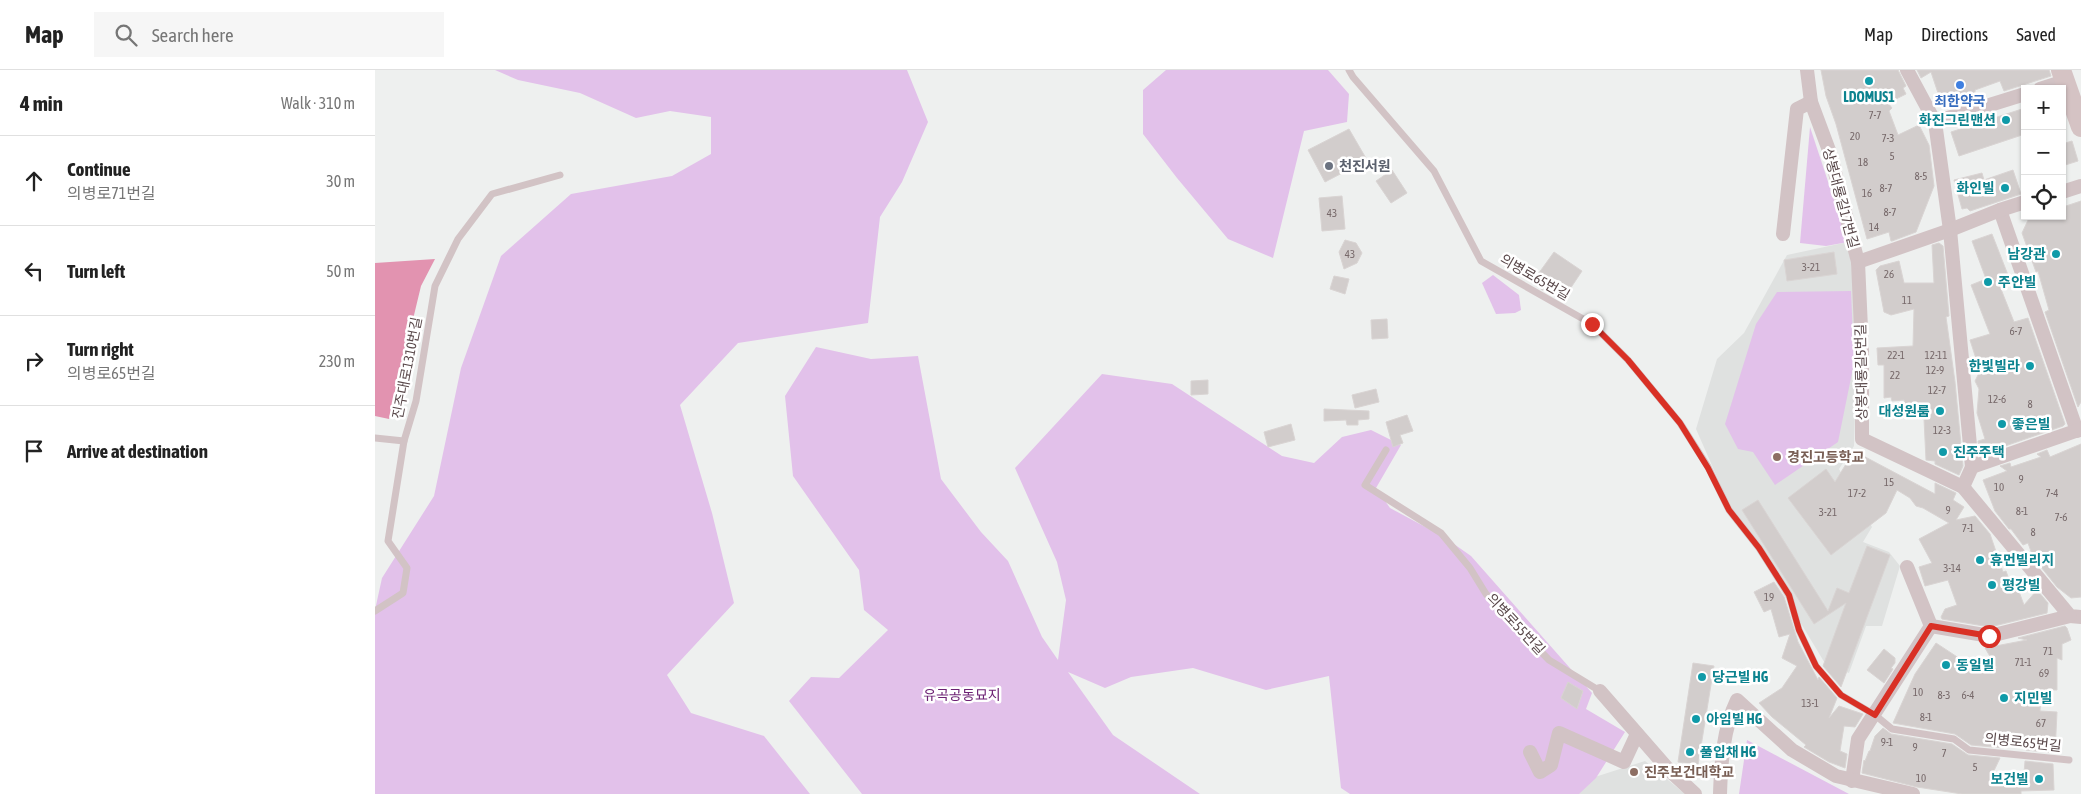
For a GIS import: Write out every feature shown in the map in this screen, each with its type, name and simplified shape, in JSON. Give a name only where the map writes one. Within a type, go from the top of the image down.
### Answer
[{"type":"street","name":"상봉대룡길17번길","points":[[1807,70],[1811,102],[1830,153],[1858,262],[2021,203]]},
{"type":"street","points":[[1907,70],[1935,122],[1950,230],[1972,467],[1963,488],[2076,617],[1989,636],[1931,626]]},
{"type":"street","points":[[2047,85],[2063,75],[2081,127]]},
{"type":"street","points":[[1935,122],[2021,95]]},
{"type":"street","points":[[1783,234],[1797,109],[1811,102]]},
{"type":"street","points":[[2066,191],[2081,186]]},
{"type":"street","points":[[1972,467],[2079,430],[2000,210]]},
{"type":"street","name":"상봉대룡길5번길","points":[[1858,262],[1862,350],[1862,439],[1963,488]]},
{"type":"street","points":[[1907,567],[1931,626]]},
{"type":"street","points":[[1852,781],[1858,739],[1931,626]]},
{"type":"street","name":"의병로55번길","points":[[1600,691],[1668,769],[1695,794]]},
{"type":"street","points":[[1720,794],[1721,761],[1732,710],[1737,700],[1792,750],[1836,776],[1913,794]]},
{"type":"street","points":[[1530,752],[1540,772],[1551,765],[1559,733],[1624,762],[1637,734]]},
{"type":"lane","name":"의병로65번길","points":[[1349,70],[1434,172],[1481,261],[1592,324],[1628,360],[1680,423],[1708,468],[1729,510],[1759,548],[1789,595],[1799,630],[1816,666],[1841,695],[1875,715],[1892,729],[1954,739],[1969,750],[2069,760]]},
{"type":"lane","name":"진주대로1310번길","points":[[375,611],[403,593],[407,568],[388,541],[404,441],[416,401],[435,286],[458,239],[492,194],[561,175]]},
{"type":"lane","points":[[375,438],[404,441]]},
{"type":"lane","name":"의병로55번길","points":[[1386,450],[1365,485],[1441,533],[1471,568],[1486,594],[1549,660],[1600,691]]},
{"type":"shaded area","name":"경진고등학교","points":[[1848,242],[1853,277],[1857,344],[1854,446],[1839,469],[1872,527],[1863,542],[1889,552],[1900,566],[1882,626],[1866,626],[1849,673],[1826,665],[1728,502],[1696,429],[1717,359],[1744,333],[1787,255]]},
{"type":"shaded area","points":[[435,259],[421,286],[389,419],[375,416],[375,263]]},
{"type":"shaded area","name":"진주보건대학교","points":[[1645,761],[1685,794],[1572,794],[1576,783]]},
{"type":"green space","points":[[495,70],[907,70],[928,122],[902,182],[880,217],[868,323],[738,343],[680,405],[712,513],[734,603],[667,675],[691,713],[764,736],[810,794],[375,794],[375,610],[382,578],[434,496],[461,368],[501,256],[571,194],[672,176],[711,154],[711,117],[670,111],[636,118],[580,93],[518,80]]},
{"type":"green space","points":[[1166,70],[1328,70],[1349,94],[1347,122],[1304,131],[1273,258],[1228,239],[1143,134],[1143,90]]},
{"type":"green space","points":[[1810,127],[1848,242],[1826,246],[1800,243]]},
{"type":"green space","points":[[1493,275],[1519,295],[1521,310],[1515,313],[1496,314],[1482,283]]},
{"type":"green space","points":[[1851,291],[1854,363],[1838,442],[1775,485],[1753,452],[1738,449],[1725,424],[1756,324],[1777,292]]},
{"type":"green space","name":"유곡공동묘지","points":[[816,347],[871,359],[918,356],[941,479],[981,532],[1008,561],[1042,637],[1058,660],[1066,600],[1057,562],[1015,468],[1102,374],[1172,384],[1282,456],[1314,463],[1342,437],[1371,430],[1401,445],[1376,488],[1390,508],[1444,537],[1471,556],[1592,693],[1586,709],[1625,732],[1596,778],[1579,794],[1350,794],[1341,788],[1329,676],[1266,690],[1193,668],[1131,677],[1105,688],[1068,672],[1113,735],[1200,794],[862,794],[789,701],[811,677],[839,678],[888,630],[864,610],[859,570],[793,476],[785,396]]},
{"type":"green space","points":[[1747,740],[1849,794],[1739,794]]},
{"type":"building","points":[[1821,70],[1898,70],[1906,86],[1903,88],[1906,94],[1888,103],[1892,108],[1889,111],[1898,135],[1919,125],[1929,145],[1934,186],[1916,232],[1892,241],[1889,232],[1867,239],[1836,124],[1826,96]]},
{"type":"building","points":[[1917,70],[2049,70],[2051,76],[2004,91],[2000,81],[1967,95],[1969,101],[1958,103],[1957,100],[1942,105],[1931,72],[1921,78]]},
{"type":"building","name":"화진그린맨션","points":[[2021,109],[2021,135],[1959,156],[1951,132]]},
{"type":"building","points":[[1349,129],[1367,160],[1325,182],[1308,150]]},
{"type":"building","points":[[2072,141],[2078,161],[2066,165],[2066,143]]},
{"type":"building","points":[[1392,170],[1407,193],[1391,203],[1376,181]]},
{"type":"building","points":[[2013,170],[2021,194],[1970,211],[1967,208],[1962,209],[1954,180],[1982,173],[1984,180]]},
{"type":"building","points":[[1342,196],[1345,229],[1322,231],[1319,198]]},
{"type":"building","points":[[2081,201],[2081,402],[2078,407],[2045,312],[2049,310],[2038,271],[2036,272],[2022,233],[2028,220],[2066,220],[2066,206]]},
{"type":"building","points":[[1992,234],[2008,275],[1997,279],[2014,322],[2028,318],[2065,424],[1982,454],[1979,453],[1978,441],[1985,439],[1977,413],[1979,389],[1975,381],[1980,371],[1970,340],[1990,334],[1971,285],[1986,279],[1972,241]]},
{"type":"building","points":[[1345,240],[1356,243],[1362,253],[1357,263],[1344,269],[1339,252]]},
{"type":"building","points":[[1939,243],[1943,246],[1949,316],[1946,317],[1955,382],[1963,466],[1959,475],[1935,464],[1935,461],[1926,460],[1924,419],[1922,419],[1921,403],[1905,404],[1904,400],[1892,401],[1891,397],[1884,398],[1884,365],[1878,365],[1877,348],[1913,346],[1914,309],[1891,315],[1884,312],[1876,270],[1880,266],[1899,261],[1904,283],[1934,283],[1932,245]]},
{"type":"building","points":[[1554,252],[1582,271],[1562,301],[1541,289],[1536,277]]},
{"type":"building","points":[[1834,252],[1837,274],[1787,281],[1784,260]]},
{"type":"building","points":[[1334,276],[1349,279],[1345,294],[1330,289]]},
{"type":"building","points":[[1387,319],[1388,338],[1372,339],[1371,320]]},
{"type":"building","points":[[1208,380],[1208,394],[1191,395],[1191,381]]},
{"type":"building","points":[[1376,389],[1379,402],[1355,408],[1352,395]]},
{"type":"building","points":[[1324,409],[1369,411],[1369,419],[1358,420],[1358,425],[1347,425],[1346,420],[1324,421]]},
{"type":"building","points":[[1407,415],[1413,431],[1400,435],[1403,443],[1393,447],[1386,422]]},
{"type":"building","points":[[1291,424],[1295,440],[1268,447],[1264,432]]},
{"type":"building","points":[[2081,444],[2081,597],[2071,598],[2057,587],[2033,557],[2028,543],[2023,545],[1995,511],[1983,480],[2007,471],[2000,466],[2010,463],[2011,467],[2041,457],[2037,454],[2047,450],[2050,457]]},
{"type":"building","points":[[1854,451],[1935,494],[1935,483],[1956,493],[1953,500],[1964,507],[1956,520],[1975,516],[1990,534],[2003,572],[2006,571],[2013,591],[2018,589],[2024,605],[2037,590],[2048,603],[2047,613],[1990,627],[1942,619],[1941,617],[1945,609],[1957,605],[1948,580],[1925,586],[1919,567],[1932,563],[1919,539],[1949,523],[1916,506],[1910,498],[1897,490],[1886,513],[1831,555],[1788,498],[1826,469],[1835,482]]},
{"type":"building","points":[[1758,500],[1828,611],[1837,588],[1849,593],[1867,546],[1890,555],[1841,687],[1823,666],[1846,603],[1814,624],[1742,510]]},
{"type":"building","points":[[1774,582],[1784,597],[1798,642],[1818,680],[1819,677],[1837,698],[1829,718],[1839,706],[1863,714],[1855,727],[1844,726],[1840,751],[1847,754],[1845,768],[1829,762],[1804,747],[1806,745],[1772,717],[1759,703],[1782,688],[1797,666],[1782,658],[1790,634],[1779,637],[1771,609],[1764,612],[1754,592]]},
{"type":"building","points":[[2065,626],[2071,640],[2062,644],[2062,660],[2057,658],[2057,690],[2041,690],[2040,711],[2057,712],[2055,753],[2026,750],[2006,744],[2004,748],[1971,745],[1955,734],[1893,723],[1915,674],[1936,643],[1977,670],[1997,668],[1985,648],[2027,640],[2018,638]]},
{"type":"building","points":[[1884,649],[1895,658],[1895,663],[1884,683],[1867,670]]},
{"type":"building","points":[[1693,663],[1714,666],[1698,765],[1678,762]]},
{"type":"building","points":[[1568,682],[1583,691],[1577,709],[1561,698]]},
{"type":"building","points":[[1883,728],[1891,734],[1952,744],[1968,755],[2000,758],[1992,775],[2024,773],[2025,761],[2053,764],[2054,790],[2021,791],[2021,794],[1962,794],[1917,787],[1862,773],[1864,760],[1870,751],[1875,736]]},
{"type":"place","name":"LDOMUS1","points":[[1869,81]]},
{"type":"place","name":"최한약국","points":[[1960,85]]},
{"type":"place","name":"화진그린맨션","points":[[2006,120]]},
{"type":"place","name":"천진서원","points":[[1329,166]]},
{"type":"place","name":"화인빌","points":[[2005,188]]},
{"type":"place","name":"남강관","points":[[2056,254]]},
{"type":"place","name":"주안빌","points":[[1988,282]]},
{"type":"place","name":"한빛빌라","points":[[2030,366]]},
{"type":"place","name":"대성원룸","points":[[1940,411]]},
{"type":"place","name":"좋은빌","points":[[2002,424]]},
{"type":"place","name":"진주주택","points":[[1943,452]]},
{"type":"place","name":"경진고등학교","points":[[1777,457]]},
{"type":"place","name":"휴먼빌리지","points":[[1980,560]]},
{"type":"place","name":"평강빌","points":[[1992,585]]},
{"type":"place","name":"동일빌","points":[[1946,665]]},
{"type":"place","name":"당근빌 HG","points":[[1702,677]]},
{"type":"place","name":"지민빌","points":[[2004,698]]},
{"type":"place","name":"아임빌 HG","points":[[1696,719]]},
{"type":"place","name":"풀입채 HG","points":[[1690,752]]},
{"type":"place","name":"진주보건대학교","points":[[1634,772]]},
{"type":"place","name":"보건빌","points":[[2039,779]]},
{"type":"route","points":[[1592,324],[1628,360],[1680,423],[1708,468],[1729,510],[1759,548],[1789,595],[1799,630],[1816,666],[1841,695],[1875,715],[1931,626],[1989,636]]}]
